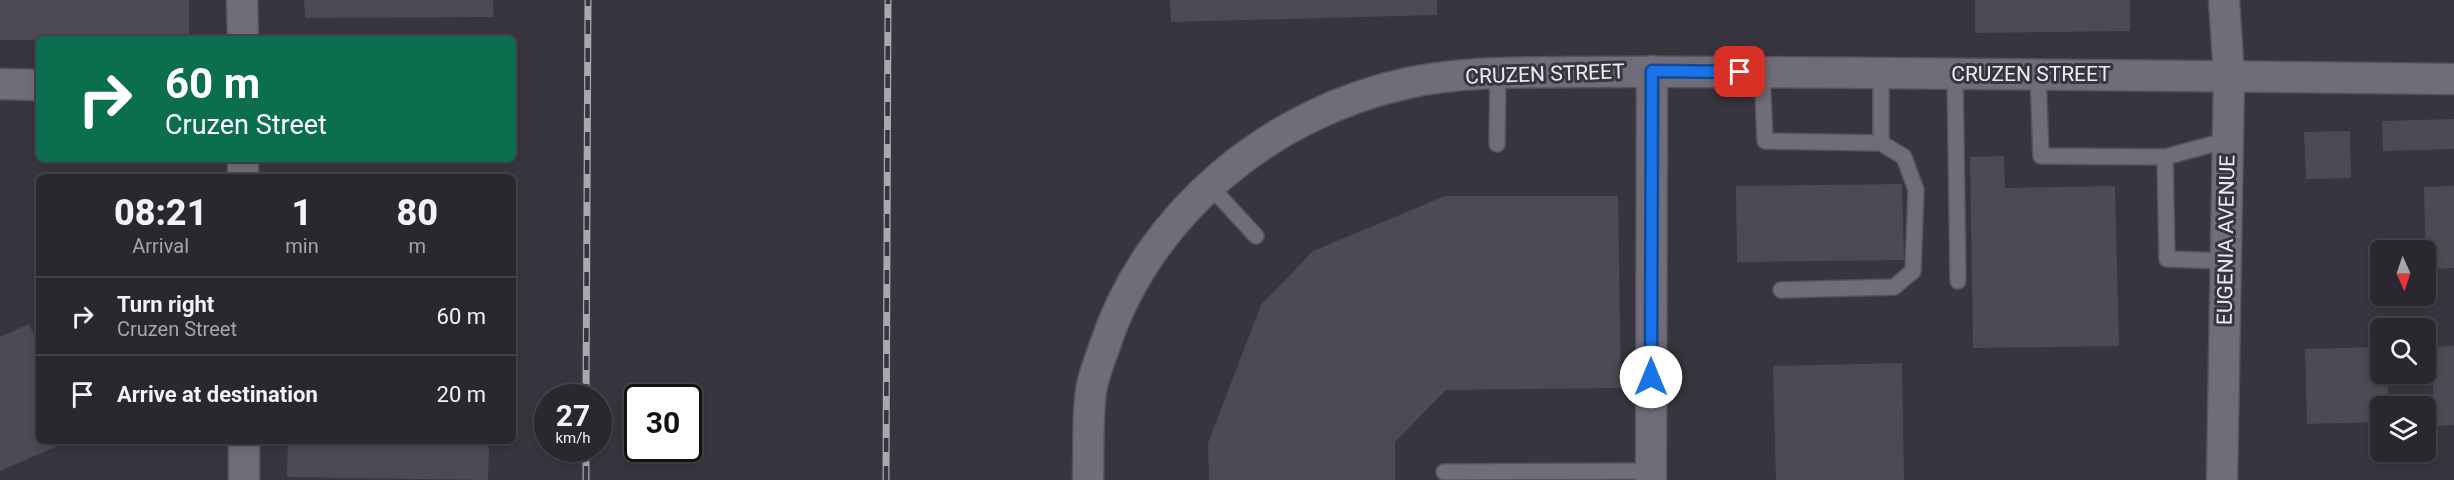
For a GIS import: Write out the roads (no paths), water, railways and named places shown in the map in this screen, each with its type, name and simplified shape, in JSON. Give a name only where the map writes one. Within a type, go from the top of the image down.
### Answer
[{"type":"street","points":[[242,0],[243,36]]},
{"type":"street","name":"EUGENIA AVENUE","points":[[2222,480],[2229,76],[2224,0]]},
{"type":"street","points":[[1651,476],[1652,71]]},
{"type":"street","name":"CRUZEN STREET","points":[[1088,480],[1091,391],[1116,312],[1135,276],[1166,234],[1210,186],[1266,143],[1300,122],[1356,97],[1409,82],[1498,73],[1652,71],[2454,79]]},
{"type":"street","points":[[0,84],[36,85]]},
{"type":"street","points":[[244,444],[244,480]]},
{"type":"lane","points":[[1762,72],[1765,141],[1881,143],[1904,157],[1916,190],[1913,272],[1894,287],[1781,290]]},
{"type":"lane","points":[[1497,144],[1498,73]]},
{"type":"lane","points":[[1881,73],[1881,143]]},
{"type":"lane","points":[[1955,74],[1958,281]]},
{"type":"lane","points":[[2038,74],[2041,156],[2165,157],[2228,140]]},
{"type":"lane","points":[[2165,157],[2167,259],[2226,261]]},
{"type":"lane","points":[[1210,186],[1256,236]]},
{"type":"lane","points":[[1444,472],[1651,476]]},
{"type":"railway","points":[[586,384],[588,0]]},
{"type":"railway","points":[[886,480],[888,0]]},
{"type":"railway","points":[[586,462],[586,480]]}]
